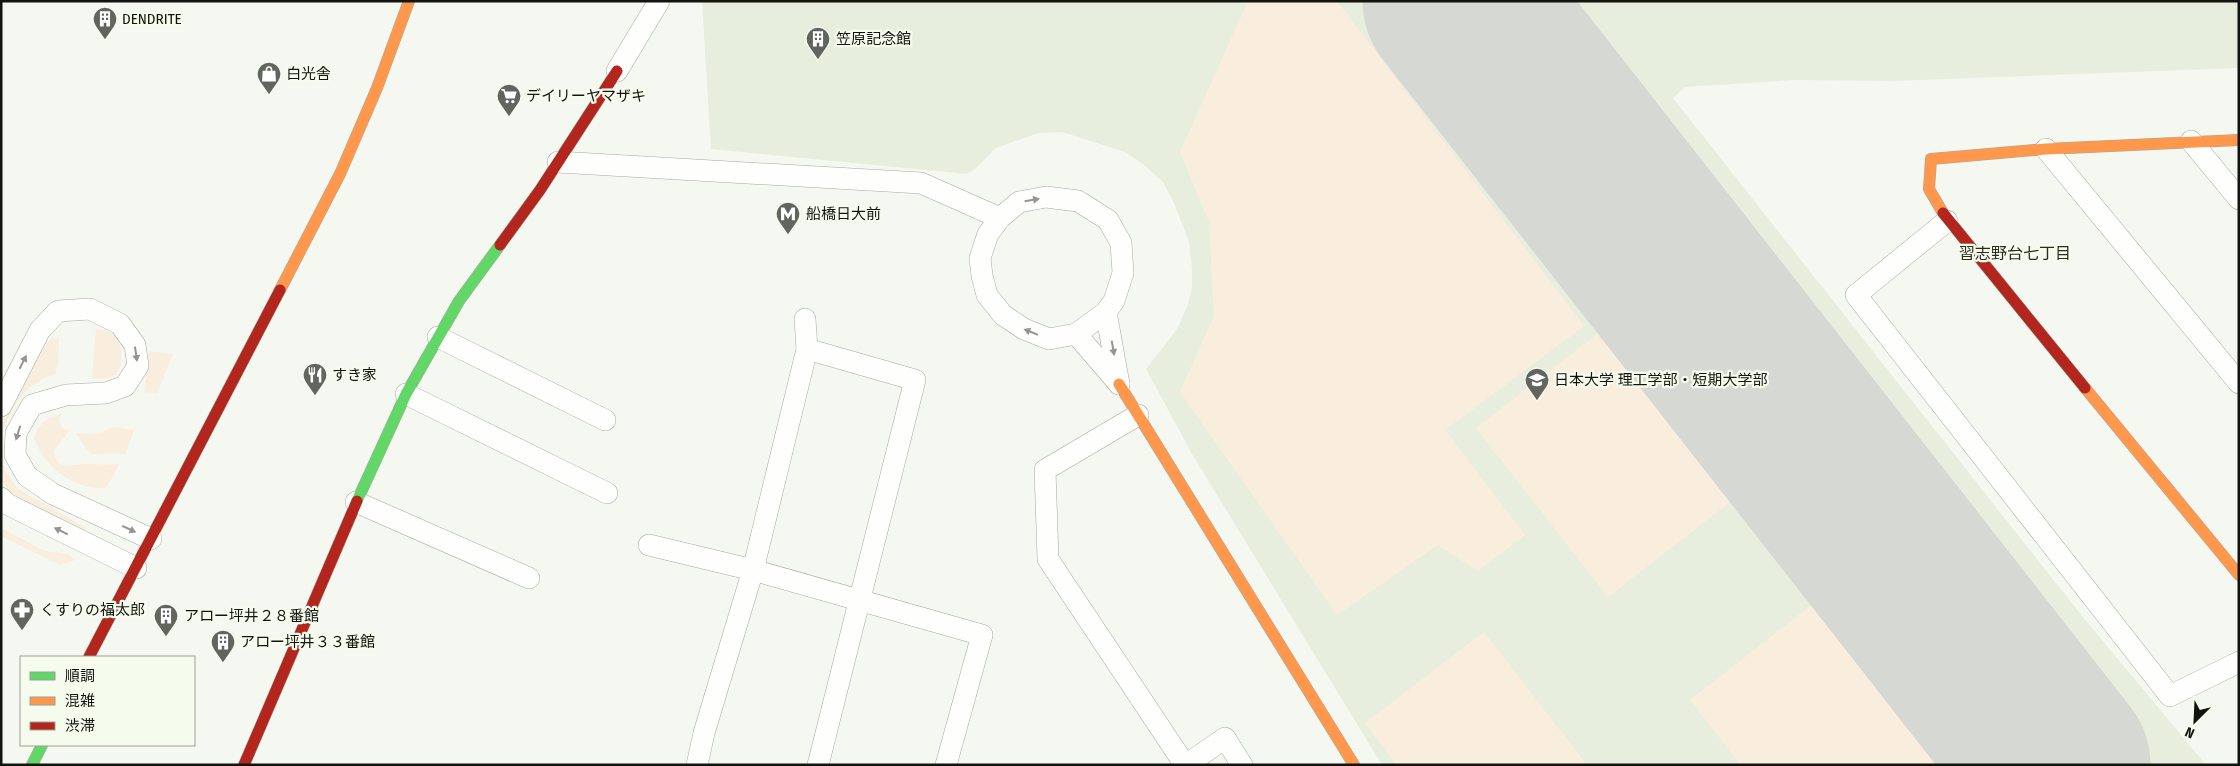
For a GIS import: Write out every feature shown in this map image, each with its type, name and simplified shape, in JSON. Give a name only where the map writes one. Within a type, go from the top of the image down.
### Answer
[{"type":"street","points":[[90,656],[340,174],[377,88],[409,1]]},
{"type":"street","points":[[244,765],[356,502],[406,394],[459,301],[540,190],[659,1]]},
{"type":"street","points":[[2239,140],[2046,148],[1930,158],[1929,188],[1947,221],[2239,575]]},
{"type":"street","points":[[2191,141],[2239,199]]},
{"type":"street","points":[[2046,148],[2239,383]]},
{"type":"street","points":[[558,162],[921,183],[1000,218]]},
{"type":"street","points":[[1046,198],[1078,201],[1108,220],[1121,243],[1123,272],[1114,302],[1106,312],[1076,334],[1049,339],[1024,329],[1002,315],[987,295],[980,258],[988,234],[1000,218],[1019,202],[1046,198]]},
{"type":"street","points":[[1947,221],[1856,295],[2170,696],[2239,662]]},
{"type":"street","points":[[1,406],[40,330],[58,311],[90,309],[120,324],[134,345],[138,366],[125,386],[106,393],[66,395],[32,405],[16,433],[15,455],[27,476],[53,494],[151,539]]},
{"type":"street","points":[[1106,312],[1119,384]]},
{"type":"street","points":[[697,765],[704,733],[753,570],[807,349],[805,319]]},
{"type":"street","points":[[1076,334],[1119,384],[1354,765]]},
{"type":"street","points":[[438,337],[605,420]]},
{"type":"street","points":[[807,349],[915,380],[818,765]]},
{"type":"street","points":[[406,394],[607,493]]},
{"type":"street","points":[[1138,415],[1045,470],[1048,560],[1186,765],[1225,738],[1242,765]]},
{"type":"street","points":[[1,498],[7,504],[136,568]]},
{"type":"street","points":[[356,502],[529,578]]},
{"type":"street","points":[[649,544],[860,599],[982,635],[946,765]]},
{"type":"street","points":[[32,765],[42,746]]},
{"type":"shaded area","name":"日本大学 理工学部・短期大学部","points":[[702,1],[2239,1],[2239,68],[1894,81],[1795,80],[1685,87],[1673,98],[2082,616],[2206,765],[1382,765],[1192,454],[1146,369],[1177,329],[1187,307],[1192,287],[1189,242],[1174,203],[1163,182],[1144,165],[1125,152],[1062,132],[1039,133],[996,148],[975,169],[966,174],[711,149]]},
{"type":"shaded area","points":[[1248,1],[1337,1],[1584,326],[1445,430],[1525,535],[1478,571],[1438,545],[1337,615],[1180,392],[1214,316],[1209,222],[1180,152]]},
{"type":"shaded area","points":[[96,329],[113,334],[120,346],[121,364],[116,374],[112,377],[92,379]]},
{"type":"shaded area","points":[[1602,330],[1734,499],[1608,597],[1476,428]]},
{"type":"shaded area","points":[[52,338],[59,339],[58,364],[55,374],[26,390],[16,404],[1,434],[5,414],[16,391],[30,365]]},
{"type":"shaded area","points":[[149,351],[173,354],[157,393],[144,392]]},
{"type":"shaded area","points":[[62,414],[59,418],[61,427],[69,431],[54,450],[57,461],[68,466],[120,464],[106,488],[94,488],[72,481],[53,468],[39,449],[34,438],[39,428],[48,419]]},
{"type":"shaded area","points":[[113,427],[134,430],[125,455],[90,454],[76,433],[97,434]]},
{"type":"shaded area","points":[[1,458],[6,472],[18,489],[86,528],[83,535],[12,495],[1,479]]},
{"type":"shaded area","points":[[1,528],[45,551],[68,554],[75,560],[60,565],[1,536]]},
{"type":"shaded area","points":[[1814,603],[1943,765],[1741,765],[1690,700]]},
{"type":"shaded area","points":[[1484,632],[1587,765],[1397,765],[1365,723]]},
{"type":"runway","points":[[1457,1],[2056,765]]},
{"type":"traffic: fast","points":[[357,501],[406,394],[459,301],[500,245]]},
{"type":"traffic: fast","points":[[32,765],[42,746]]},
{"type":"traffic: slow","points":[[280,290],[340,174],[377,88],[409,1]]},
{"type":"traffic: slow","points":[[1943,213],[1929,189],[1931,159],[2046,149],[2239,140]]},
{"type":"traffic: slow","points":[[1119,384],[1354,765]]},
{"type":"traffic: slow","points":[[2085,388],[2239,575]]},
{"type":"traffic: jam","points":[[500,245],[540,190],[617,71]]},
{"type":"traffic: jam","points":[[1943,213],[2085,388]]},
{"type":"traffic: jam","points":[[90,656],[280,290]]},
{"type":"traffic: jam","points":[[244,765],[357,501]]},
{"type":"place","name":"DENDRITE","points":[[105,40]]},
{"type":"place","name":"笠原記念館","points":[[818,60]]},
{"type":"place","name":"白光舎","points":[[269,95]]},
{"type":"place","name":"デイリーヤマザキ","points":[[509,117]]},
{"type":"place","name":"船橋日大前","points":[[788,235]]},
{"type":"place","name":"すき家","points":[[315,396]]},
{"type":"place","name":"日本大学 理工学部・短期大学部","points":[[1537,401]]},
{"type":"place","name":"くすりの福太郎","points":[[22,631]]},
{"type":"place","name":"アロー坪井２８番館","points":[[166,637]]},
{"type":"place","name":"アロー坪井３３番館","points":[[223,663]]},
{"type":"district","name":"習志野台七丁目","points":[[2015,253]]}]
